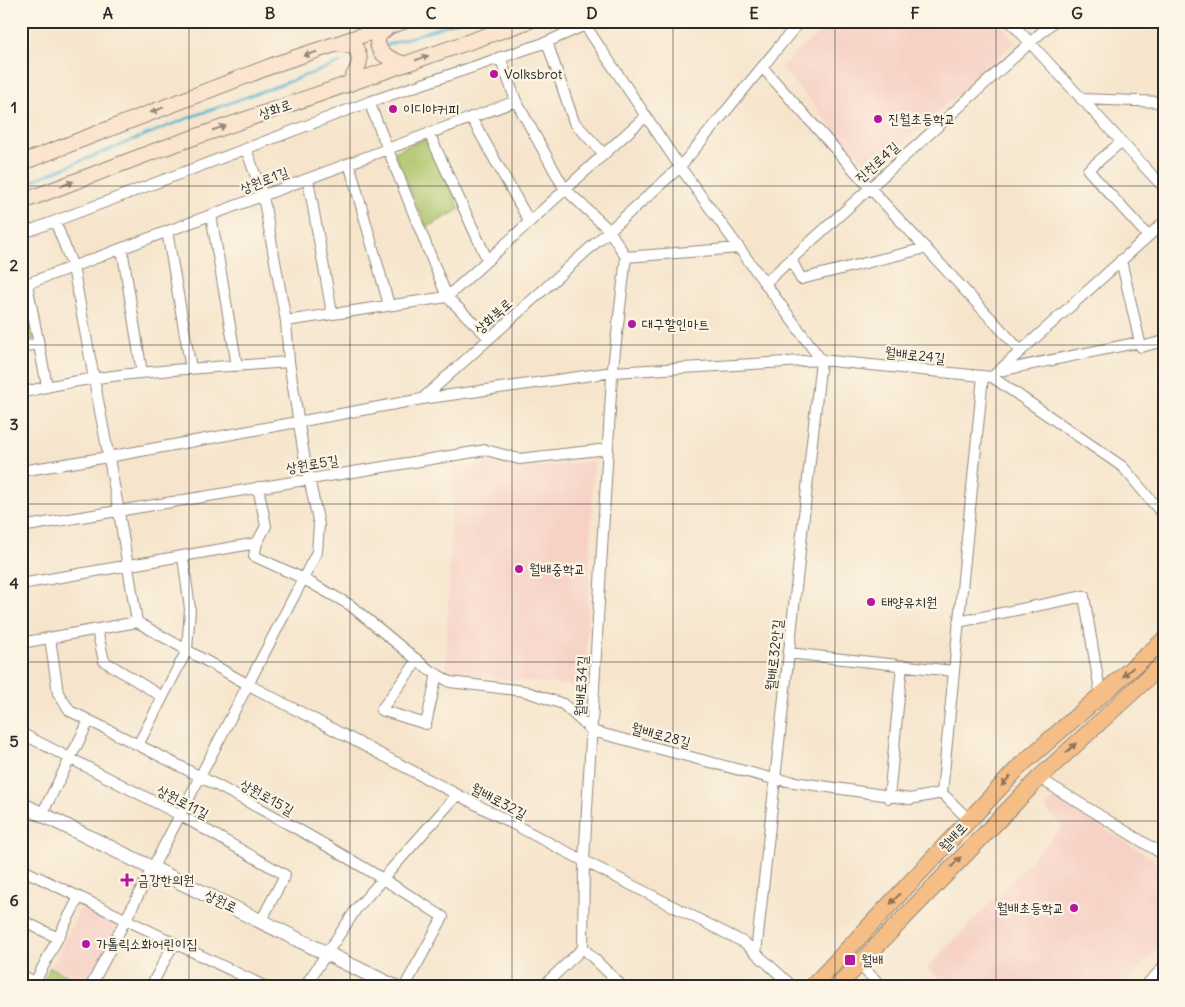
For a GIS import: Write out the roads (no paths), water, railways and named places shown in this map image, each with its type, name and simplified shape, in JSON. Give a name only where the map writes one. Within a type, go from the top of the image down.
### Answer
[{"type":"main road","points":[[21,163],[278,63],[406,21]]},
{"type":"main road","name":"상화로","points":[[21,202],[155,151],[529,21]]},
{"type":"main road","points":[[387,28],[378,36],[378,48],[383,54],[403,64]]},
{"type":"main road","points":[[340,44],[354,46],[360,56],[360,64],[348,84]]},
{"type":"main road","name":"월배로","points":[[813,986],[1021,765],[1164,640]]},
{"type":"main road","name":"월배로","points":[[838,986],[1039,778],[1164,663]]},
{"type":"street","name":"상화북로","points":[[422,398],[680,166],[800,21]]},
{"type":"street","points":[[1010,21],[1164,188]]},
{"type":"street","name":"진천로4길","points":[[765,283],[1054,21]]},
{"type":"street","points":[[21,234],[370,102],[547,42],[585,25],[680,166],[821,360]]},
{"type":"street","points":[[547,42],[574,122],[604,153]]},
{"type":"street","points":[[500,57],[516,101],[564,188],[609,230],[626,257],[613,372]]},
{"type":"street","points":[[762,67],[870,188],[1021,351]]},
{"type":"street","points":[[1082,99],[1164,102]]},
{"type":"street","name":"상원로1길","points":[[24,285],[516,101]]},
{"type":"street","points":[[370,102],[447,297],[490,338]]},
{"type":"street","points":[[286,321],[447,297],[564,188],[646,116]]},
{"type":"street","points":[[471,118],[529,221]]},
{"type":"street","points":[[429,134],[487,260]]},
{"type":"street","points":[[1121,142],[1088,170],[1148,236]]},
{"type":"street","points":[[92,986],[317,552],[319,525],[289,362],[286,321],[263,196],[246,149]]},
{"type":"street","points":[[349,163],[389,305]]},
{"type":"street","points":[[308,179],[332,313]]},
{"type":"street","points":[[211,215],[237,366]]},
{"type":"street","points":[[21,643],[137,622],[119,512],[73,267],[55,221]]},
{"type":"street","points":[[969,820],[942,794],[958,622],[991,375],[1021,351],[1164,222]]},
{"type":"street","points":[[167,231],[191,370]]},
{"type":"street","points":[[122,248],[142,373]]},
{"type":"street","points":[[626,257],[739,248]]},
{"type":"street","points":[[791,260],[801,279],[926,248]]},
{"type":"street","points":[[1121,260],[1140,345]]},
{"type":"street","points":[[24,285],[39,344],[47,386]]},
{"type":"street","points":[[991,375],[1164,341]]},
{"type":"street","points":[[21,348],[39,344]]},
{"type":"street","name":"월배로24길","points":[[422,398],[613,372],[821,360],[991,375],[1123,466],[1164,516]]},
{"type":"street","name":"월배로32안길","points":[[756,953],[821,360]]},
{"type":"street","points":[[21,393],[47,386],[142,373],[289,362]]},
{"type":"street","name":"월배로34길","points":[[583,948],[584,861],[613,372]]},
{"type":"street","points":[[21,471],[108,457],[422,398]]},
{"type":"street","name":"상원로5길","points":[[21,527],[486,450],[519,459],[608,449]]},
{"type":"street","points":[[21,584],[128,567],[257,543],[266,526],[258,487]]},
{"type":"street","name":"월배로28길","points":[[257,543],[254,556],[302,578],[350,605],[418,660],[450,682],[524,691],[563,704],[592,731],[774,779],[889,798],[910,799],[942,794]]},
{"type":"street","points":[[138,745],[161,696],[187,650],[190,609],[183,557]]},
{"type":"street","points":[[958,622],[1084,596],[1101,697]]},
{"type":"street","name":"월배로32길","points":[[137,622],[247,684],[745,944],[792,986]]},
{"type":"street","points":[[97,630],[104,661],[161,696]]},
{"type":"street","name":"상원로15길","points":[[50,638],[58,693],[70,712],[200,776],[384,878],[443,917],[405,986]]},
{"type":"street","points":[[788,654],[953,671]]},
{"type":"street","points":[[418,660],[381,710],[426,724],[437,674]]},
{"type":"street","points":[[889,798],[902,666]]},
{"type":"street","points":[[42,814],[89,721]]},
{"type":"street","name":"상원로11길","points":[[21,733],[180,815],[285,875],[261,921]]},
{"type":"street","points":[[1039,778],[1164,855]]},
{"type":"street","points":[[305,986],[357,908],[457,795]]},
{"type":"street","name":"상원로","points":[[21,804],[393,986]]},
{"type":"street","points":[[21,869],[264,986]]},
{"type":"street","points":[[21,975],[34,984],[80,897]]},
{"type":"street","points":[[21,920],[58,938]]},
{"type":"street","points":[[151,986],[174,943]]},
{"type":"street","points":[[543,986],[583,948],[622,986]]},
{"type":"street","points":[[859,964],[882,986]]},
{"type":"street","points":[[1145,986],[1164,967]]},
{"type":"waterway","points":[[387,45],[459,21]]},
{"type":"waterway","points":[[21,185],[188,118],[340,63]]},
{"type":"place","name":"Volksbrot","points":[[494,74]]},
{"type":"place","name":"이디야커피","points":[[393,109]]},
{"type":"place","name":"진월초등학교","points":[[878,119]]},
{"type":"place","name":"대구할인마트","points":[[632,324]]},
{"type":"place","name":"월배중학교","points":[[519,569]]},
{"type":"place","name":"태양유치원","points":[[871,602]]},
{"type":"place","name":"금강한의원","points":[[127,880]]},
{"type":"place","name":"월배초등학교","points":[[1074,908]]},
{"type":"place","name":"가톨릭소화어린이집","points":[[86,944]]},
{"type":"place","name":"월배","points":[[850,960]]}]
